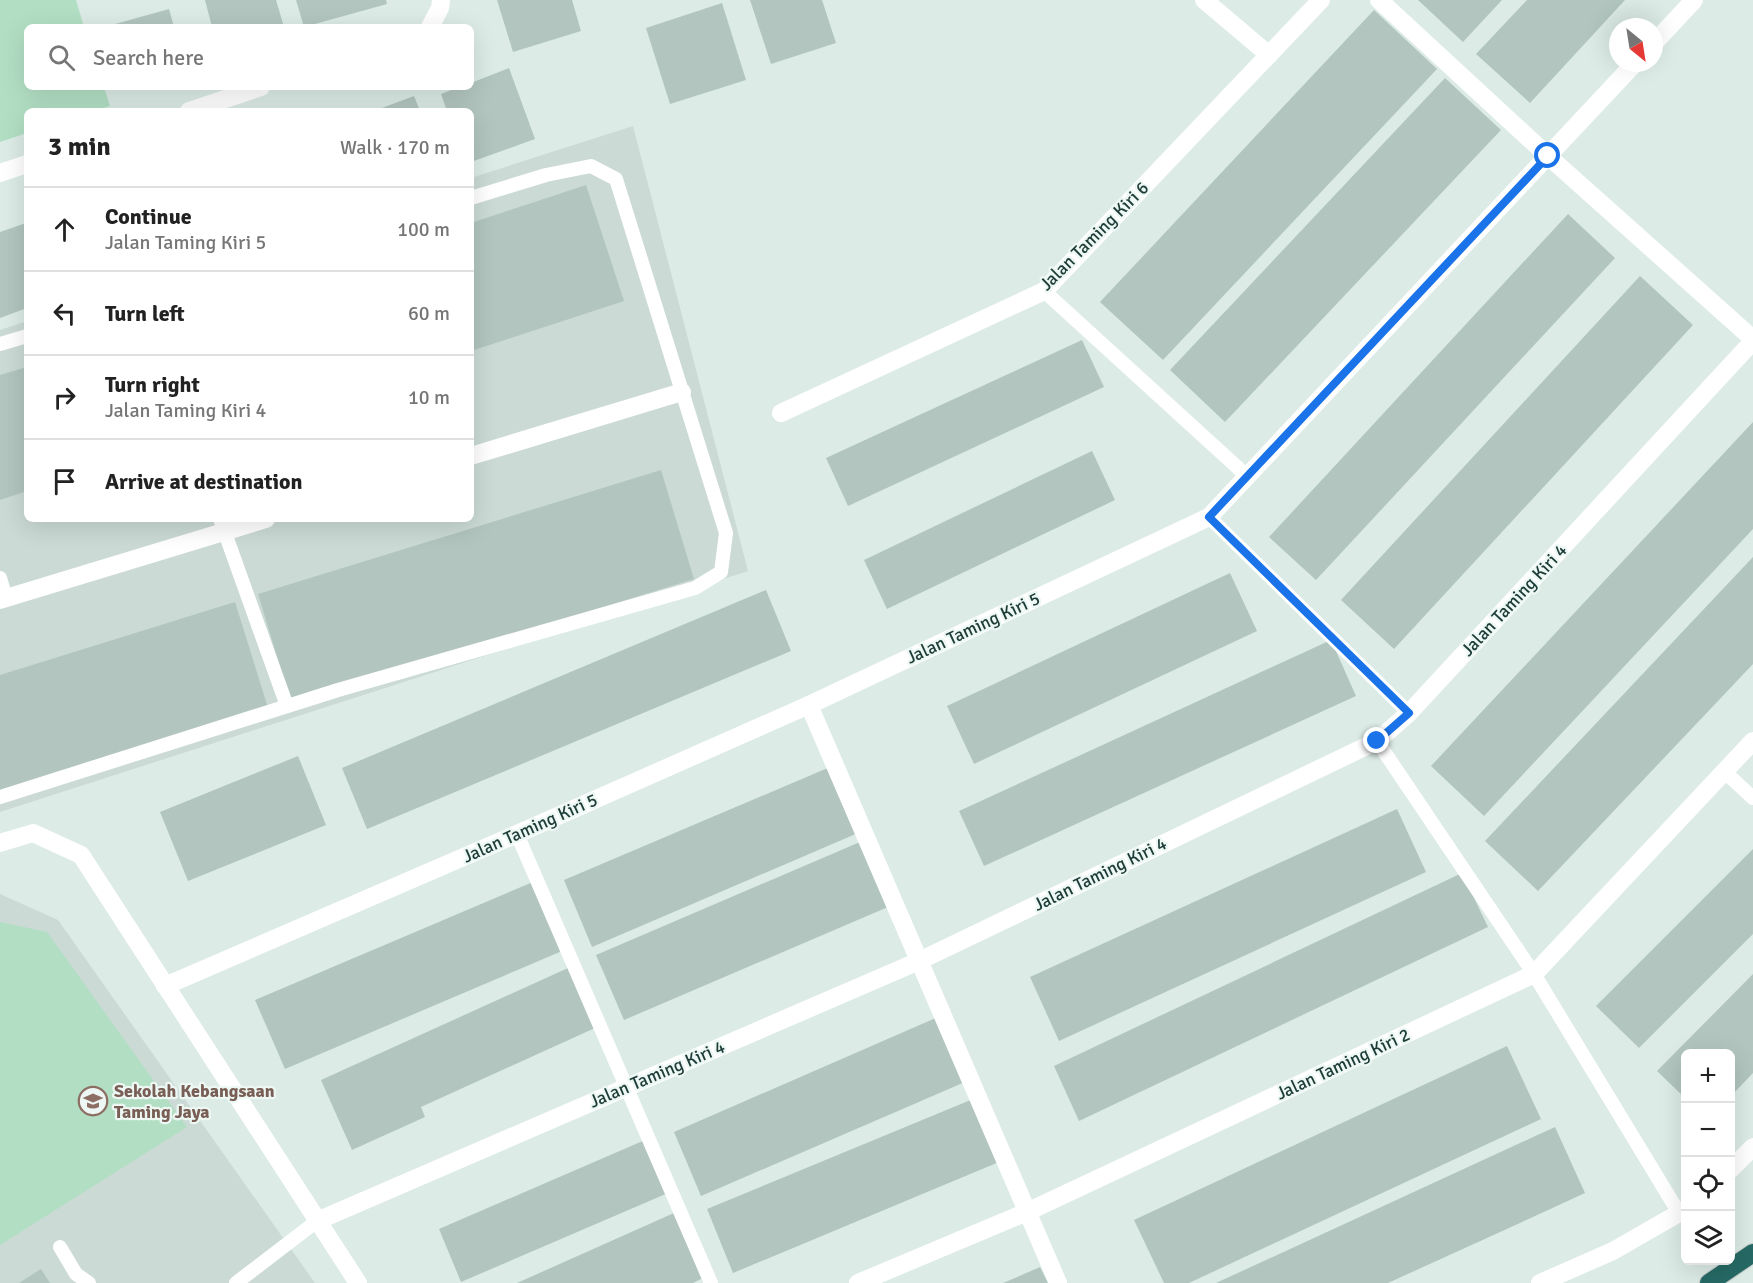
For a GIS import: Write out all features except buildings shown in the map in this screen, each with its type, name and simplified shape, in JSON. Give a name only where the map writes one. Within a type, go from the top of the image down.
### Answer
[{"type":"highway","points":[[1709,1283],[1753,1253]]},
{"type":"street","points":[[1204,0],[1269,55]]},
{"type":"street","name":"Jalan Taming Kiri 6","points":[[781,413],[1044,291],[1321,0]]},
{"type":"street","points":[[1379,0],[1753,340]]},
{"type":"street","points":[[1663,33],[1694,0]]},
{"type":"street","points":[[431,24],[440,4]]},
{"type":"street","name":"Jalan Taming Kiri 5","points":[[165,986],[809,705],[1209,517],[1627,72]]},
{"type":"street","points":[[198,108],[252,90]]},
{"type":"street","points":[[0,173],[24,165]]},
{"type":"street","name":"Jalan Taming Kiri 4","points":[[317,1221],[919,961],[1377,741],[1409,713],[1753,340]]},
{"type":"street","points":[[474,455],[682,392]]},
{"type":"street","points":[[3,599],[222,525],[244,522]]},
{"type":"street","points":[[809,705],[1058,1283]]},
{"type":"street","name":"Jalan Taming Kiri 2","points":[[858,1283],[1027,1212],[1534,974],[1753,741]]},
{"type":"street","points":[[0,843],[33,833],[81,855],[358,1283]]},
{"type":"street","points":[[1735,1166],[1753,1147]]},
{"type":"street","points":[[1540,1283],[1613,1251],[1681,1212]]},
{"type":"lane","points":[[0,797],[287,706],[695,588],[721,573],[726,533],[616,180],[591,166],[546,175],[474,197]]},
{"type":"lane","points":[[1044,291],[1248,477]]},
{"type":"lane","points":[[0,344],[24,337]]},
{"type":"lane","points":[[1209,517],[1409,713]]},
{"type":"lane","points":[[222,525],[287,706]]},
{"type":"lane","points":[[0,578],[3,599]]},
{"type":"lane","points":[[1377,741],[1534,974],[1681,1209]]},
{"type":"lane","points":[[1725,772],[1753,798]]},
{"type":"lane","points":[[517,834],[711,1283]]},
{"type":"lane","points":[[236,1283],[317,1221]]},
{"type":"lane","points":[[60,1247],[76,1274],[89,1283]]},
{"type":"shaded area","points":[[633,126],[748,571],[0,812],[0,330],[24,322],[24,522],[474,522],[474,177]]},
{"type":"shaded area","name":"Sekolah Kebangsaan Taming Jaya","points":[[0,894],[58,920],[315,1283],[0,1283]]},
{"type":"green space","points":[[0,0],[76,0],[83,24],[24,24],[24,90],[105,90],[110,106],[104,108],[24,108],[24,134],[0,142]]},
{"type":"green space","points":[[0,922],[47,932],[187,1127],[0,1245]]},
{"type":"place","name":"Sekolah Kebangsaan Taming Jaya","points":[[93,1101]]},
{"type":"route","points":[[1377,741],[1409,713],[1209,517],[1548,156]]}]
